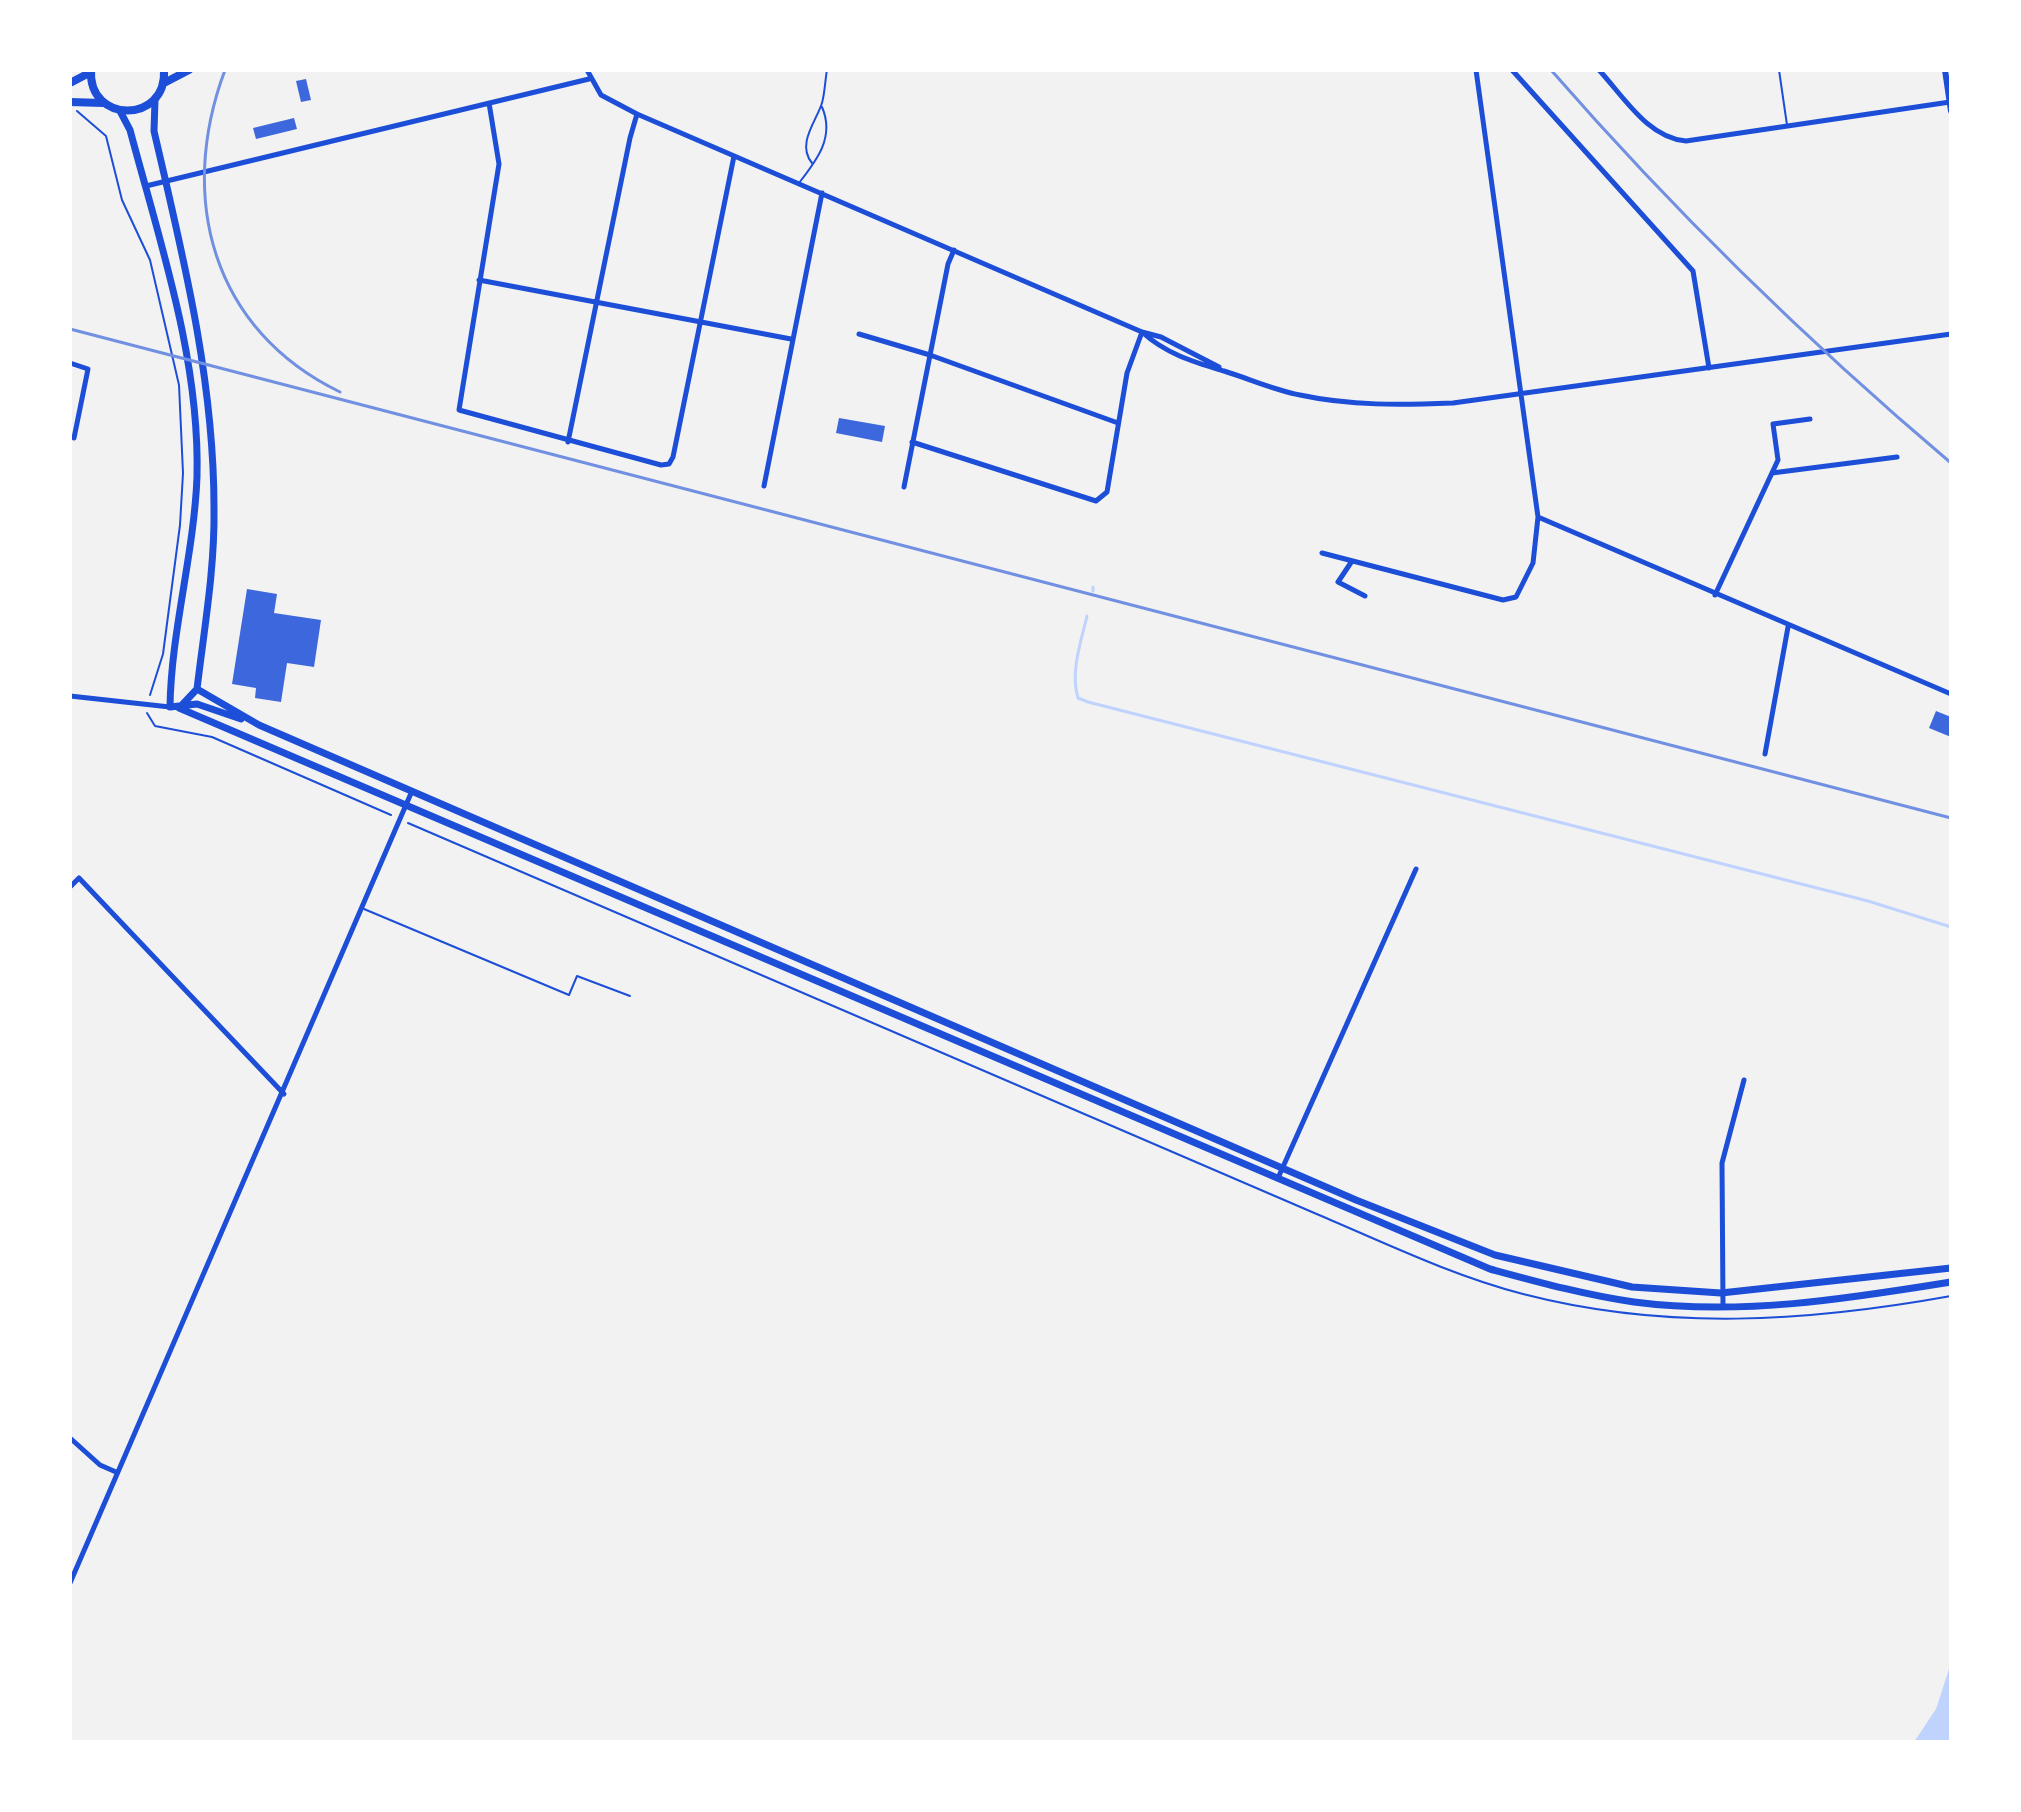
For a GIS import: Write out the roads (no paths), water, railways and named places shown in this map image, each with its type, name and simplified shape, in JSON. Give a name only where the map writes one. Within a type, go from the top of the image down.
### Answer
[{"type":"main road","points":[[164,70],[164,83],[155,100],[154,131],[197,326],[211,425],[214,513],[197,689],[175,708]]},
{"type":"main road","points":[[164,83],[189,70]]},
{"type":"main road","points":[[70,83],[91,71],[93,89],[103,103]]},
{"type":"main road","points":[[72,101],[103,103],[120,111],[138,110],[155,100]]},
{"type":"main road","points":[[120,111],[130,130],[180,323],[195,424],[195,512],[175,708]]},
{"type":"main road","points":[[197,689],[259,725]]},
{"type":"main road","points":[[175,708],[197,704],[259,725],[1495,1255],[1632,1287],[1721,1293],[1951,1268]]},
{"type":"main road","points":[[175,708],[1490,1269],[1591,1295],[1636,1302],[1723,1307],[1783,1306],[1951,1282]]},
{"type":"street","points":[[587,70],[589,79],[601,95],[637,114],[1142,332],[1161,337],[1227,372],[1298,395],[1345,403],[1414,405],[1951,334]]},
{"type":"street","points":[[1322,553],[1503,600],[1516,597],[1530,575],[1538,517],[1476,70]]},
{"type":"street","points":[[1512,70],[1693,271],[1709,368]]},
{"type":"street","points":[[1599,70],[1652,128],[1672,140],[1950,102]]},
{"type":"street","points":[[1945,70],[1951,111]]},
{"type":"street","points":[[145,186],[589,79]]},
{"type":"street","points":[[489,103],[499,164],[459,410],[661,465],[669,464],[734,156]]},
{"type":"street","points":[[568,442],[637,114]]},
{"type":"street","points":[[764,486],[822,193]]},
{"type":"street","points":[[904,487],[948,264],[954,250]]},
{"type":"street","points":[[479,280],[791,339]]},
{"type":"street","points":[[912,442],[1096,501],[1103,499],[1107,492],[1127,373],[1142,332]]},
{"type":"street","points":[[859,334],[930,355],[1118,423]]},
{"type":"street","points":[[70,363],[88,369],[74,438]]},
{"type":"street","points":[[1715,595],[1778,460],[1773,424],[1810,419]]},
{"type":"street","points":[[1771,474],[1897,457]]},
{"type":"street","points":[[1538,517],[1788,627],[1951,694]]},
{"type":"street","points":[[1335,557],[1338,548]]},
{"type":"street","points":[[1352,561],[1338,582],[1365,596]]},
{"type":"street","points":[[1765,754],[1788,627]]},
{"type":"street","points":[[70,696],[175,708]]},
{"type":"street","points":[[70,1583],[284,1094],[412,791]]},
{"type":"street","points":[[1277,1179],[1416,869]]},
{"type":"street","points":[[70,887],[79,878],[284,1094]]},
{"type":"street","points":[[1723,1307],[1722,1163],[1744,1080]]},
{"type":"street","points":[[70,1438],[100,1465],[116,1472]]},
{"type":"lane","points":[[812,163],[806,150],[812,118],[821,106],[827,70]]},
{"type":"lane","points":[[1779,70],[1787,126]]},
{"type":"lane","points":[[799,183],[823,149],[827,120],[821,106]]},
{"type":"lane","points":[[363,908],[569,995],[577,976],[630,996]]},
{"type":"water","points":[[1951,1663],[1951,1742],[1914,1742],[1936,1709]]},
{"type":"waterway","points":[[1087,616],[1075,678],[1078,698],[1088,702],[1868,901],[1951,927]]},
{"type":"railway","points":[[225,70],[211,118],[205,166],[207,212],[216,256],[235,297],[261,334],[296,366],[340,392]]},
{"type":"railway","points":[[1551,70],[1645,174],[1744,274],[1845,370],[1951,463]]},
{"type":"railway","points":[[70,329],[1951,818]]}]
